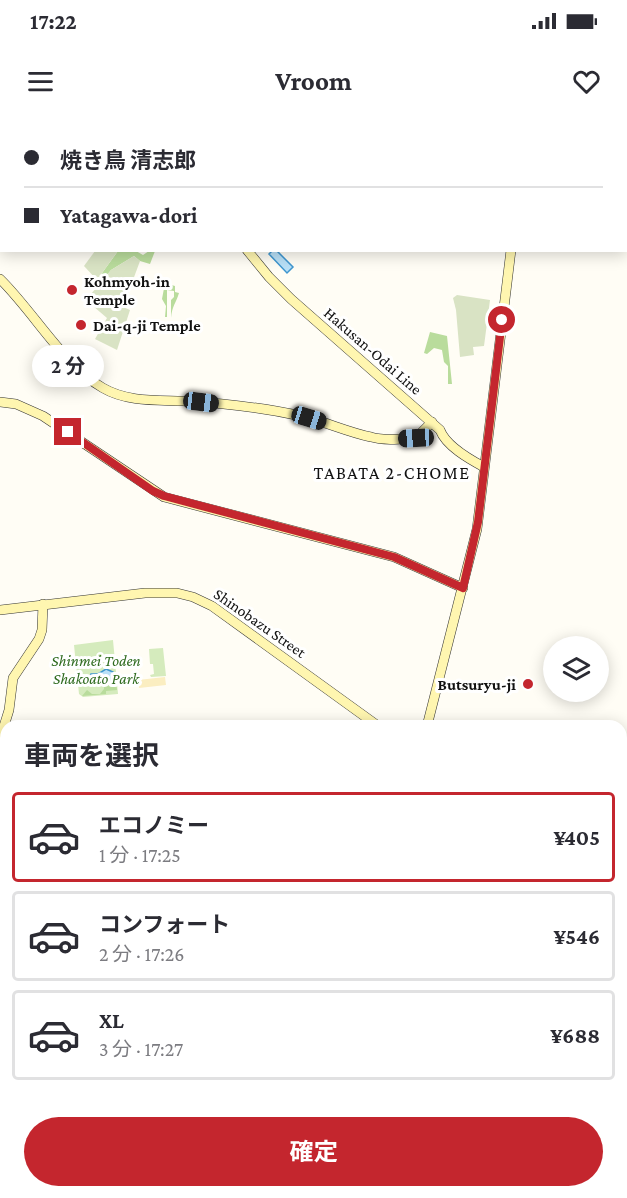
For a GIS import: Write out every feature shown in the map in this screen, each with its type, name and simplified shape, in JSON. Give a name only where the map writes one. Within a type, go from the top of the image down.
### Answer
[{"type":"main road","name":"Hakusan-Odai Line","points":[[249,252],[291,299],[440,429],[442,435],[461,452],[484,466]]},
{"type":"main road","points":[[429,720],[477,529],[511,252]]},
{"type":"main road","points":[[0,279],[17,295],[76,367],[111,392],[137,399],[201,402],[302,416],[372,438],[389,440],[416,438],[432,422]]},
{"type":"main road","points":[[0,402],[16,404],[37,413],[164,496],[394,557],[463,588]]},
{"type":"main road","name":"Shinobazu Street","points":[[0,609],[145,593],[177,593],[193,597],[223,613],[370,720]]},
{"type":"main road","points":[[6,720],[13,678],[39,639],[42,630],[43,604]]},
{"type":"green space","points":[[94,252],[117,252],[97,280],[84,266]]},
{"type":"green space","points":[[117,252],[138,252],[143,255],[155,252],[150,264],[134,256],[111,270],[101,283],[97,280]]},
{"type":"green space","points":[[134,256],[140,261],[123,307],[130,310],[117,350],[95,339],[107,318],[86,300],[111,270]]},
{"type":"green space","points":[[165,283],[175,286],[175,292],[179,293],[171,318],[171,300],[174,297],[174,291],[167,290],[167,317],[165,317],[166,306],[162,299]]},
{"type":"green space","points":[[457,295],[490,300],[484,346],[473,347],[474,355],[460,357],[453,298]]},
{"type":"green space","points":[[430,332],[447,336],[452,384],[448,384],[448,366],[444,362],[442,350],[434,348],[427,354],[424,353]]},
{"type":"green space","name":"Shinmei Toden Shakoato Park","points":[[113,640],[118,694],[83,697],[79,694],[74,645]]},
{"type":"green space","points":[[163,648],[166,676],[151,677],[150,675],[154,674],[153,664],[150,664],[149,649]]},
{"type":"green space","points":[[116,679],[117,690],[106,691],[106,694],[82,696],[87,690],[92,694],[100,694],[104,689],[104,682],[110,682]]},
{"type":"sand","points":[[165,677],[166,685],[139,688],[138,680]]},
{"type":"water","points":[[278,252],[293,267],[287,273],[269,254]]},
{"type":"water","points":[[106,669],[113,672],[113,677],[109,681],[95,681],[93,684],[89,681],[91,674],[98,674]]},
{"type":"place","name":"Kohmyoh-in Temple","points":[[72,290]]},
{"type":"place","name":"Dai-q-ji Temple","points":[[81,325]]},
{"type":"place","name":"Butsuryu-ji","points":[[528,684]]},
{"type":"district","name":"TABATA 2-CHOME","points":[[392,473]]},
{"type":"route","points":[[68,432],[153,491],[164,496],[394,557],[414,564],[463,588],[478,522],[502,320]]}]
